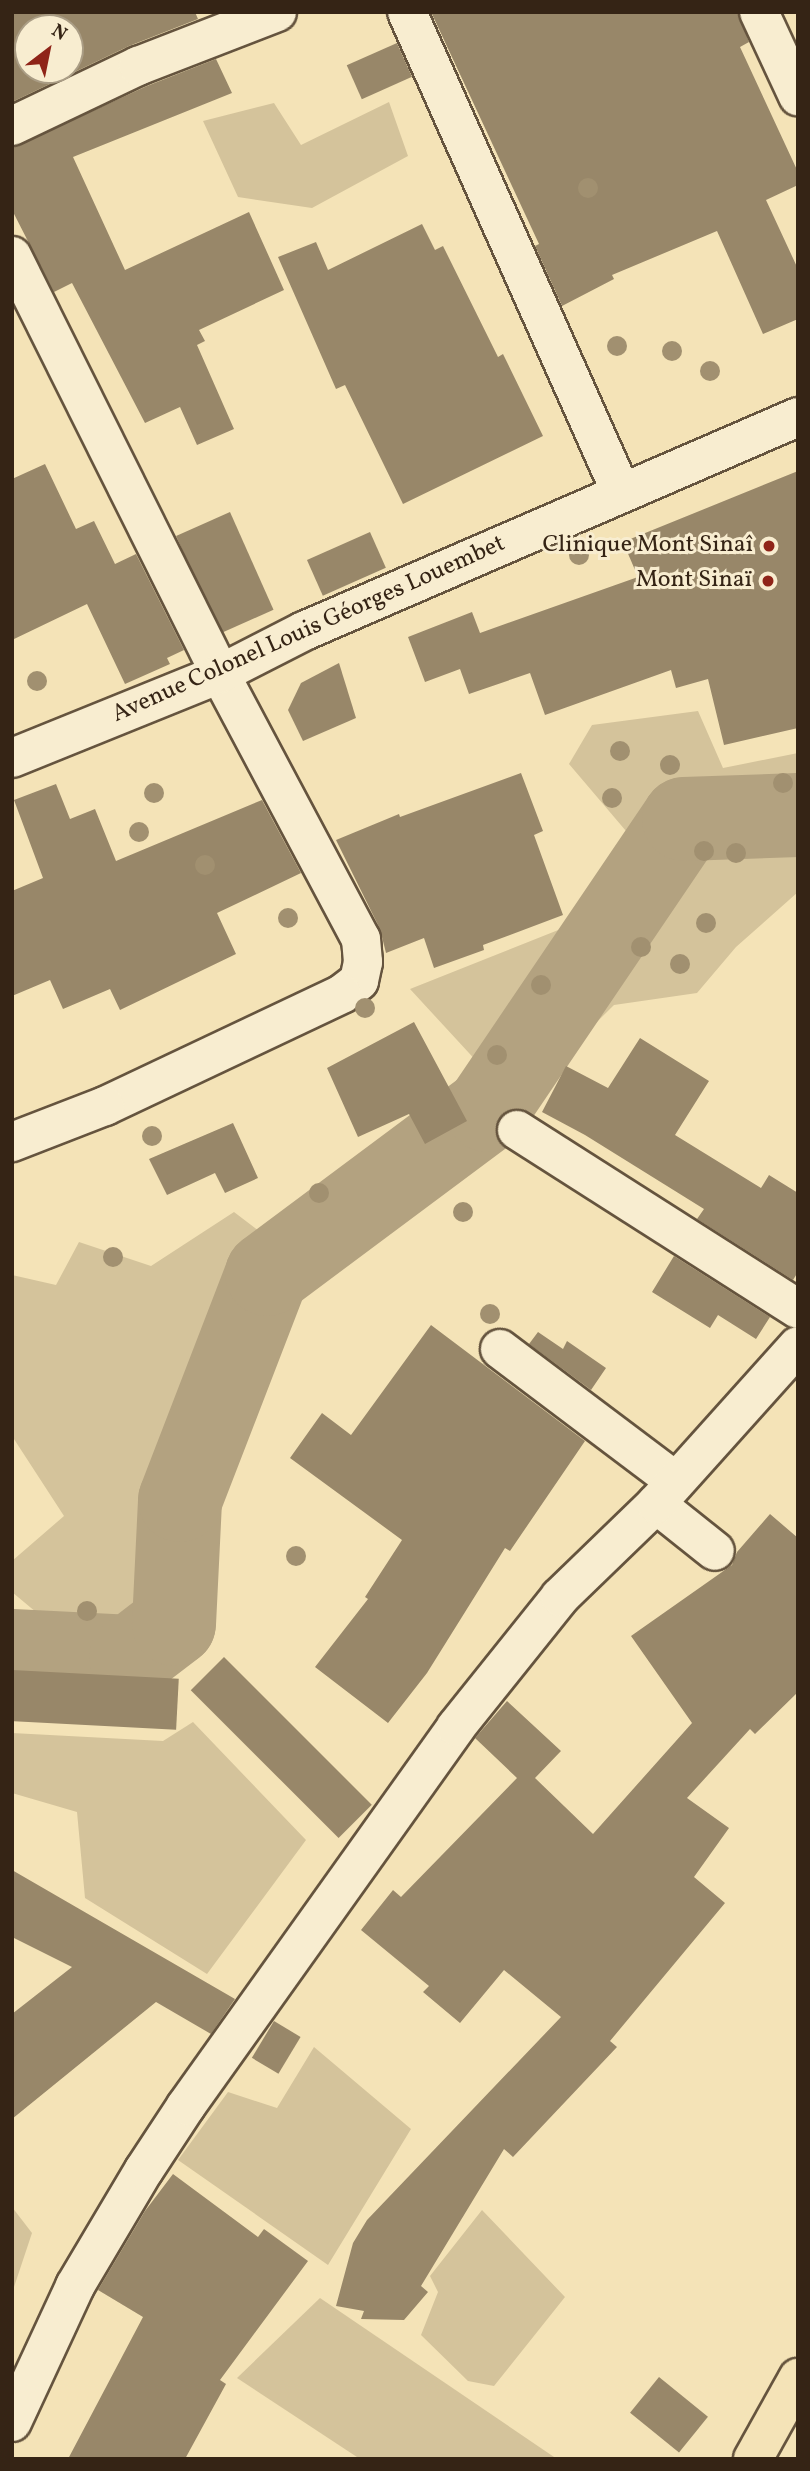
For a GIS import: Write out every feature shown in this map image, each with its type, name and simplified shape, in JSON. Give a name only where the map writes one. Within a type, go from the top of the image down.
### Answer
[{"type":"highway","points":[[753,2459],[798,2378]]},
{"type":"street","points":[[12,127],[138,66],[277,12]]},
{"type":"street","points":[[407,12],[621,492]]},
{"type":"street","points":[[759,12],[798,96]]},
{"type":"street","points":[[12,256],[220,674],[361,939],[362,962],[359,981],[342,994],[105,1106],[12,1142]]},
{"type":"street","name":"Avenue Colonel Louis Géorges Louembet","points":[[12,758],[220,674],[304,631],[798,417]]},
{"type":"street","points":[[517,1130],[798,1308]]},
{"type":"street","points":[[12,2422],[75,2286],[186,2106],[456,1727],[560,1597],[666,1493],[798,1346]]},
{"type":"street","points":[[500,1349],[666,1493],[715,1551]]},
{"type":"shaded area","points":[[389,102],[408,156],[312,208],[238,197],[203,121],[274,103],[301,145]]},
{"type":"shaded area","points":[[698,711],[723,768],[798,753],[798,892],[736,947],[697,993],[614,1005],[515,1103],[410,989],[596,915],[621,884],[626,831],[569,764],[592,725]]},
{"type":"shaded area","points":[[234,1212],[263,1234],[210,1325],[165,1459],[163,1600],[61,1633],[12,1592],[12,1561],[64,1516],[12,1436],[12,1275],[56,1285],[79,1242],[151,1266]]},
{"type":"shaded area","points":[[193,1722],[306,1840],[207,1974],[85,1898],[77,1812],[12,1793],[12,1733],[163,1741]]},
{"type":"shaded area","points":[[314,2047],[411,2129],[328,2265],[178,2160],[228,2092],[277,2108]]},
{"type":"shaded area","points":[[12,2207],[32,2233],[12,2293]]},
{"type":"shaded area","points":[[482,2210],[565,2297],[494,2386],[468,2381],[421,2335],[438,2292],[430,2276]]},
{"type":"shaded area","points":[[320,2298],[557,2459],[360,2459],[237,2378]]},
{"type":"building","points":[[12,12],[195,12],[198,19],[129,46],[84,68],[84,14],[14,14],[14,84],[50,84],[12,102]]},
{"type":"building","points":[[431,12],[738,12],[749,42],[740,47],[798,172],[798,185],[766,200],[798,269],[798,319],[763,334],[717,231],[612,275],[614,279],[562,306],[535,246],[539,244]]},
{"type":"building","points":[[397,43],[412,77],[362,99],[347,65]]},
{"type":"building","points":[[216,59],[232,93],[73,157],[125,270],[249,212],[284,290],[199,330],[205,341],[197,345],[234,429],[197,445],[180,407],[145,423],[72,283],[54,292],[12,210],[12,148],[147,86]]},
{"type":"building","points":[[422,224],[435,250],[443,246],[498,357],[503,354],[543,436],[403,504],[345,385],[336,389],[278,257],[316,242],[328,270]]},
{"type":"building","points":[[45,464],[76,529],[94,521],[115,564],[136,554],[184,650],[167,658],[170,664],[125,684],[87,604],[12,640],[12,479]]},
{"type":"building","points":[[798,471],[798,728],[724,745],[708,679],[676,688],[671,670],[545,715],[530,673],[469,694],[460,669],[425,682],[408,637],[472,612],[480,633],[638,577],[623,542]]},
{"type":"building","points":[[230,512],[274,610],[220,634],[176,536]]},
{"type":"building","points":[[370,532],[386,568],[323,596],[307,560]]},
{"type":"building","points":[[339,663],[356,718],[303,741],[288,710],[301,683]]},
{"type":"building","points":[[521,773],[543,831],[534,835],[563,915],[483,945],[484,950],[434,968],[424,938],[386,953],[380,929],[336,840],[399,814],[400,817]]},
{"type":"building","points":[[56,784],[70,819],[95,809],[116,861],[262,800],[301,873],[217,913],[236,954],[120,1010],[110,989],[63,1009],[50,980],[12,996],[12,891],[43,878],[14,800]]},
{"type":"building","points":[[414,1022],[467,1121],[425,1144],[409,1114],[358,1137],[327,1068]]},
{"type":"building","points":[[640,1038],[709,1081],[675,1135],[761,1188],[769,1175],[798,1193],[798,1272],[793,1280],[697,1219],[704,1209],[585,1135],[542,1112],[566,1066],[608,1088]]},
{"type":"building","points":[[233,1123],[258,1178],[225,1193],[215,1173],[167,1195],[149,1159]]},
{"type":"building","points":[[674,1256],[770,1317],[756,1339],[718,1315],[710,1328],[652,1292]]},
{"type":"building","points":[[431,1325],[585,1441],[510,1551],[505,1548],[427,1673],[388,1723],[315,1667],[368,1599],[365,1597],[402,1540],[290,1458],[322,1413],[351,1435]]},
{"type":"building","points":[[538,1332],[563,1349],[567,1341],[606,1368],[591,1390],[529,1344]]},
{"type":"building","points":[[770,1514],[798,1538],[798,1692],[755,1734],[750,1729],[687,1798],[729,1828],[694,1877],[725,1903],[610,2041],[617,2047],[513,2157],[504,2149],[421,2286],[428,2292],[404,2320],[361,2319],[364,2311],[336,2306],[353,2243],[367,2220],[561,2017],[504,1970],[460,2023],[423,1992],[429,1986],[361,1930],[393,1890],[401,1897],[517,1778],[475,1738],[507,1701],[561,1751],[535,1778],[593,1834],[692,1723],[631,1636],[732,1565],[737,1552]]},
{"type":"building","points":[[224,1657],[372,1805],[339,1838],[191,1690]]},
{"type":"building","points":[[12,1670],[179,1679],[176,1730],[12,1721]]},
{"type":"building","points":[[12,1870],[235,1999],[211,2034],[156,2002],[12,2119],[12,2014],[72,1967],[12,1937]]},
{"type":"building","points":[[274,2021],[301,2037],[278,2074],[252,2058]]},
{"type":"building","points":[[173,2174],[258,2237],[264,2229],[308,2261],[220,2380],[226,2384],[185,2459],[68,2459],[143,2317],[98,2290],[145,2211]]},
{"type":"building","points":[[659,2377],[708,2417],[679,2452],[630,2413]]},
{"type":"waterway","points":[[12,1651],[131,1657],[174,1624],[180,1500],[267,1274],[487,1110],[684,819],[798,815]]},
{"type":"place","name":"Clinique Mont Sinaî","points":[[769,546]]},
{"type":"place","name":"Mont Sinaï","points":[[768,581]]}]
